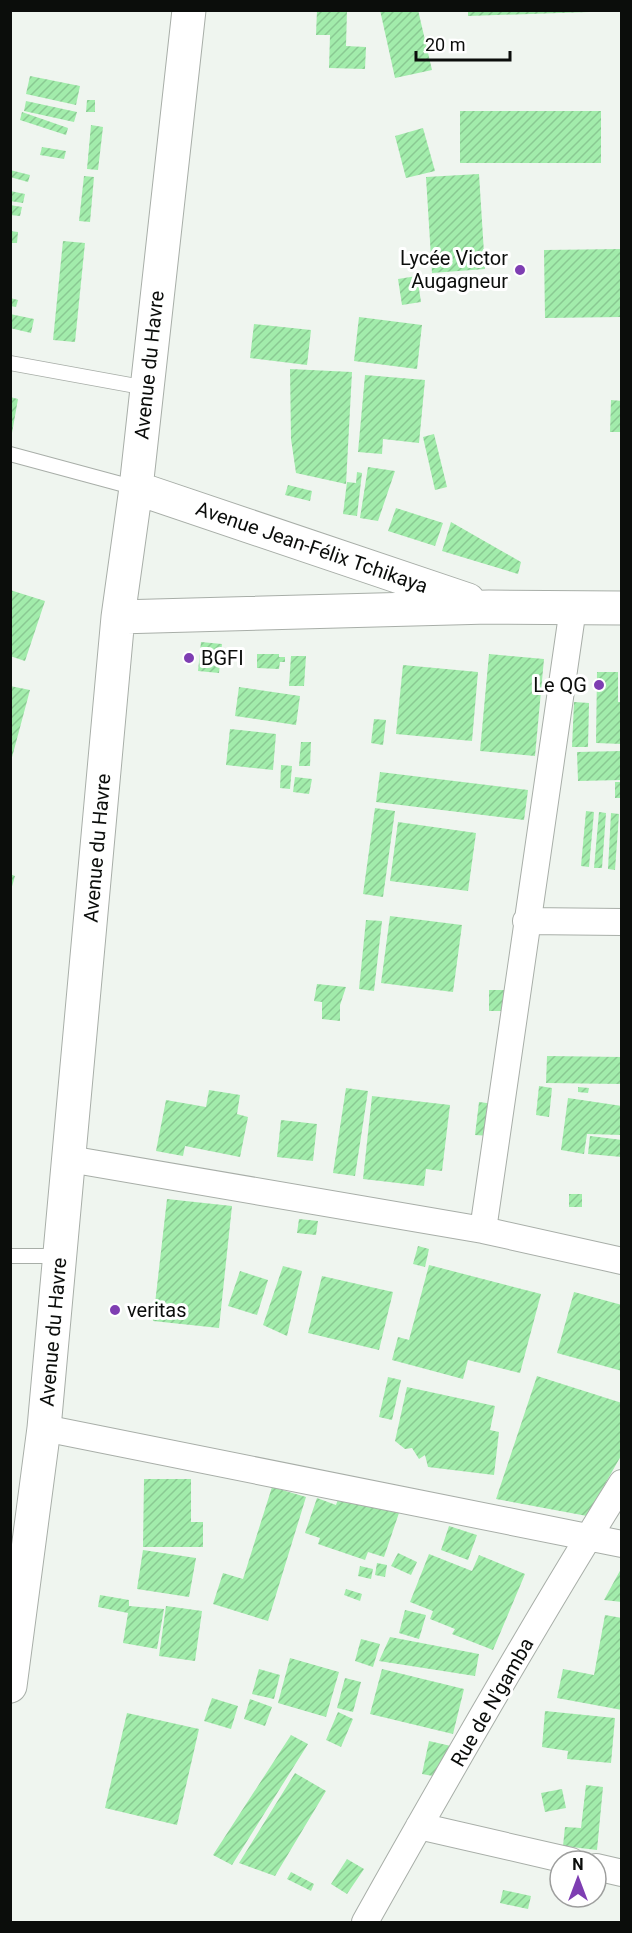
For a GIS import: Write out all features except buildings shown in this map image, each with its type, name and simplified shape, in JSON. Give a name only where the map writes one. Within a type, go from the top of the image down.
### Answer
[{"type":"street","name":"Avenue du Havre","points":[[10,1686],[44,1428],[118,617],[136,488],[189,10]]},
{"type":"street","name":"Avenue Jean-Félix Tchikaya","points":[[136,488],[489,607]]},
{"type":"street","name":"Avenue Jean-Félix Tchikaya","points":[[118,617],[489,607],[621,609]]},
{"type":"street","points":[[483,1230],[573,608]]},
{"type":"street","points":[[526,921],[621,922]]},
{"type":"street","points":[[69,1159],[483,1230],[621,1261]]},
{"type":"street","points":[[44,1428],[621,1544]]},
{"type":"street","name":"Rue de N'gamba","points":[[365,1923],[419,1826],[621,1483]]},
{"type":"street","points":[[419,1826],[548,1856]]},
{"type":"lane","points":[[10,363],[147,388]]},
{"type":"lane","points":[[10,454],[136,488]]},
{"type":"lane","points":[[10,1256],[60,1257]]},
{"type":"place","name":"Lycée Victor Augagneur","points":[[520,270]]},
{"type":"place","name":"BGFI","points":[[189,658]]},
{"type":"place","name":"Le QG","points":[[599,685]]},
{"type":"place","name":"veritas","points":[[115,1310]]}]
